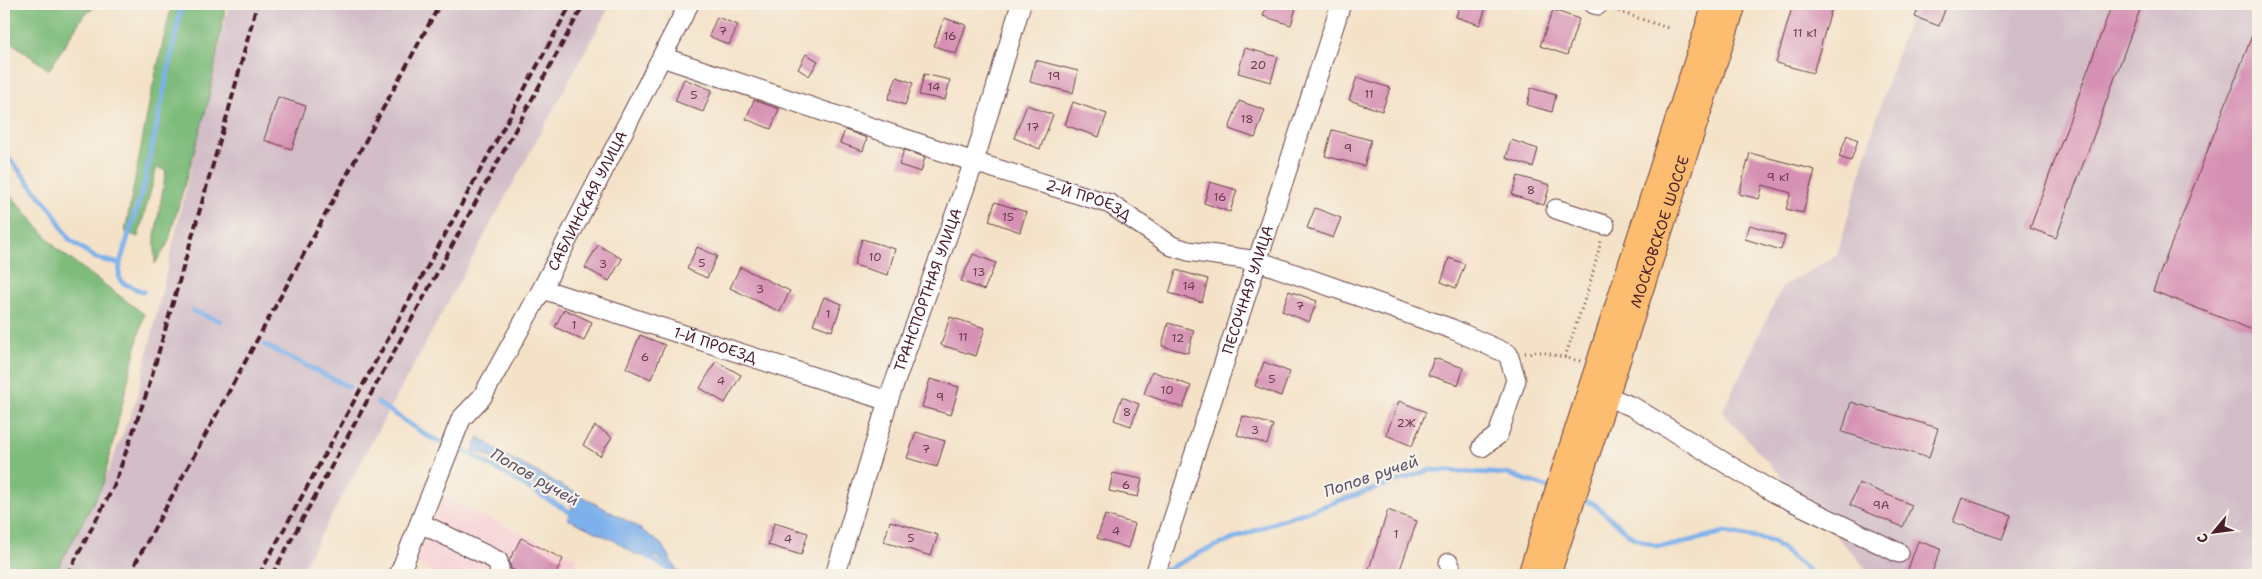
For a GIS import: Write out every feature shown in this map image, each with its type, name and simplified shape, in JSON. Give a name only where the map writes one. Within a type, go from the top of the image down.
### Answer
[{"type":"main road","name":"МОСКОВСКОЕ ШОССЕ","points":[[1577,457],[1715,4]]},
{"type":"main road","name":"МОСКОВСКОЕ ШОССЕ","points":[[1577,457],[1606,396],[1734,4]]},
{"type":"main road","points":[[1548,575],[1560,511],[1577,457]]},
{"type":"main road","points":[[1530,575],[1560,511]]},
{"type":"street","name":"САБЛИНСКАЯ УЛИЦА","points":[[399,575],[446,453],[461,420],[482,397],[542,290],[689,4]]},
{"type":"street","name":"ТРАНСПОРТНАЯ УЛИЦА","points":[[835,575],[888,401],[974,162],[1021,4]]},
{"type":"street","name":"ПЕСОЧНАЯ УЛИЦА","points":[[1157,568],[1341,4]]},
{"type":"street","name":"2-Й ПРОЕЗД","points":[[662,57],[974,162],[1110,204],[1172,246],[1188,251],[1258,261],[1452,329],[1508,354]]},
{"type":"street","points":[[1556,209],[1605,226]]},
{"type":"street","name":"1-Й ПРОЕЗД","points":[[542,290],[888,401]]},
{"type":"street","points":[[1482,447],[1498,435],[1516,380],[1508,354]]},
{"type":"street","points":[[1606,396],[1633,407],[1775,493],[1899,553]]},
{"type":"street","points":[[420,523],[498,561],[500,575]]},
{"type":"path","points":[[1596,4],[1668,28]]},
{"type":"path","points":[[1565,357],[1590,284],[1605,226]]},
{"type":"path","points":[[1508,354],[1541,352],[1583,362]]},
{"type":"shaded area","points":[[229,4],[611,4],[299,575],[54,575],[103,484],[137,398]]},
{"type":"shaded area","points":[[1914,4],[2258,4],[2258,575],[1872,575],[1722,412],[1782,287],[1837,255],[1884,93]]},
{"type":"shaded area","points":[[444,498],[576,558],[568,575],[442,575],[415,563]]},
{"type":"green space","points":[[4,4],[99,4],[83,16],[49,70],[4,37]]},
{"type":"green space","points":[[172,4],[226,4],[208,102],[168,243],[155,264],[155,236],[166,171],[157,167],[138,237],[125,232],[151,94]]},
{"type":"green space","points":[[4,187],[58,250],[144,314],[103,484],[54,575],[4,575]]},
{"type":"water","points":[[479,437],[505,455],[633,524],[661,544],[680,575],[656,556],[648,558],[635,554],[615,541],[568,519],[573,505],[513,473],[502,463],[481,453],[471,454]]},
{"type":"building","points":[[1267,4],[1297,4],[1291,25],[1263,16]]},
{"type":"building","points":[[1460,4],[1487,4],[1480,25],[1456,17]]},
{"type":"building","points":[[1793,4],[1833,4],[1813,73],[1776,63]]},
{"type":"building","points":[[1920,4],[1947,4],[1939,26],[1915,17]]},
{"type":"building","points":[[2112,4],[2142,4],[2056,238],[2030,228]]},
{"type":"building","points":[[1553,10],[1579,19],[1567,55],[1540,46]]},
{"type":"building","points":[[717,17],[738,25],[729,45],[709,36]]},
{"type":"building","points":[[944,18],[966,25],[956,54],[934,46]]},
{"type":"building","points":[[2258,23],[2258,332],[2153,291]]},
{"type":"building","points":[[1245,48],[1278,57],[1271,82],[1238,73]]},
{"type":"building","points":[[806,54],[818,61],[809,76],[798,69]]},
{"type":"building","points":[[1035,60],[1078,71],[1073,93],[1030,82]]},
{"type":"building","points":[[924,74],[950,80],[945,100],[919,95]]},
{"type":"building","points":[[897,77],[913,83],[905,105],[888,99]]},
{"type":"building","points":[[1357,77],[1390,88],[1382,111],[1349,100]]},
{"type":"building","points":[[684,79],[712,90],[703,112],[675,101]]},
{"type":"building","points":[[1531,88],[1556,95],[1552,112],[1527,105]]},
{"type":"building","points":[[278,97],[306,106],[292,149],[264,140]]},
{"type":"building","points":[[754,100],[779,109],[771,129],[746,119]]},
{"type":"building","points":[[1239,101],[1265,110],[1255,138],[1229,129]]},
{"type":"building","points":[[1073,102],[1107,114],[1099,137],[1065,125]]},
{"type":"building","points":[[1027,105],[1053,115],[1040,149],[1014,138]]},
{"type":"building","points":[[845,130],[867,138],[863,151],[840,143]]},
{"type":"building","points":[[1332,130],[1371,140],[1364,166],[1325,156]]},
{"type":"building","points":[[1847,135],[1858,140],[1851,161],[1839,157]]},
{"type":"building","points":[[1511,140],[1538,149],[1533,167],[1506,158]]},
{"type":"building","points":[[904,150],[925,157],[921,172],[899,165]]},
{"type":"building","points":[[1750,153],[1815,170],[1803,213],[1786,209],[1791,193],[1763,185],[1759,199],[1739,194]]},
{"type":"building","points":[[1518,176],[1550,185],[1544,205],[1512,195]]},
{"type":"building","points":[[1210,182],[1237,190],[1230,212],[1204,203]]},
{"type":"building","points":[[995,202],[1026,212],[1020,232],[989,221]]},
{"type":"building","points":[[1315,208],[1341,218],[1333,238],[1307,228]]},
{"type":"building","points":[[1750,225],[1785,236],[1781,250],[1745,239]]},
{"type":"building","points":[[862,239],[895,249],[888,275],[854,265]]},
{"type":"building","points":[[598,245],[622,259],[609,281],[585,268]]},
{"type":"building","points":[[697,247],[717,256],[707,278],[687,269]]},
{"type":"building","points":[[973,254],[996,263],[984,290],[961,281]]},
{"type":"building","points":[[1449,258],[1465,264],[1456,288],[1441,282]]},
{"type":"building","points":[[740,267],[790,291],[780,312],[730,288]]},
{"type":"building","points":[[1176,270],[1208,279],[1202,302],[1169,293]]},
{"type":"building","points":[[1289,291],[1317,301],[1309,322],[1282,311]]},
{"type":"building","points":[[824,297],[842,304],[832,331],[813,324]]},
{"type":"building","points":[[564,309],[592,322],[584,341],[555,327]]},
{"type":"building","points":[[950,317],[985,328],[976,356],[941,345]]},
{"type":"building","points":[[1168,323],[1194,330],[1188,353],[1162,346]]},
{"type":"building","points":[[640,335],[665,345],[651,379],[626,368]]},
{"type":"building","points":[[1434,358],[1464,368],[1458,385],[1428,375]]},
{"type":"building","points":[[716,361],[741,375],[725,403],[700,388]]},
{"type":"building","points":[[1264,362],[1290,372],[1281,396],[1255,386]]},
{"type":"building","points":[[1152,371],[1191,386],[1183,408],[1144,394]]},
{"type":"building","points":[[930,379],[959,387],[951,415],[922,407]]},
{"type":"building","points":[[1122,397],[1139,404],[1131,426],[1114,420]]},
{"type":"building","points":[[1399,401],[1426,412],[1412,446],[1386,435]]},
{"type":"building","points":[[1851,402],[1938,428],[1929,458],[1842,432]]},
{"type":"building","points":[[1243,416],[1273,425],[1267,444],[1237,435]]},
{"type":"building","points":[[595,426],[612,437],[600,456],[583,445]]},
{"type":"building","points":[[916,432],[945,441],[937,467],[907,458]]},
{"type":"building","points":[[1113,473],[1142,479],[1138,497],[1109,491]]},
{"type":"building","points":[[1859,483],[1912,505],[1903,527],[1850,505]]},
{"type":"building","points":[[1962,498],[2011,515],[2002,539],[1953,522]]},
{"type":"building","points":[[1388,510],[1417,521],[1398,575],[1367,575]]},
{"type":"building","points":[[1105,515],[1135,524],[1128,548],[1097,538]]},
{"type":"building","points":[[890,521],[938,535],[931,556],[884,542]]},
{"type":"building","points":[[774,523],[808,533],[801,555],[768,545]]},
{"type":"building","points":[[521,538],[563,559],[555,575],[523,575],[511,569],[509,561]]},
{"type":"building","points":[[1918,541],[1941,549],[1931,575],[1906,575]]},
{"type":"waterway","points":[[120,263],[145,181],[182,4]]},
{"type":"waterway","name":"Попов ручей","points":[[4,152],[53,212],[69,239],[94,257],[120,263],[119,278],[123,283],[143,292]]},
{"type":"waterway","name":"Попов ручей","points":[[193,311],[220,321]]},
{"type":"waterway","name":"Попов ручей","points":[[265,345],[349,387]]},
{"type":"waterway","name":"Попов ручей","points":[[378,403],[429,437],[471,454],[575,515]]},
{"type":"waterway","name":"Попов ручей","points":[[1160,573],[1201,552],[1276,522],[1430,470],[1508,474],[1552,489]]},
{"type":"waterway","name":"Попов ручей","points":[[1579,499],[1594,504],[1632,537],[1656,546],[1674,545],[1725,532],[1772,541],[1814,575]]},
{"type":"waterway","name":"Попов ручей","points":[[645,555],[679,575]]},
{"type":"railway","points":[[67,575],[114,486],[148,389],[229,109],[257,4]]},
{"type":"railway","points":[[129,575],[440,4]]},
{"type":"railway","points":[[259,575],[571,4]]},
{"type":"railway","points":[[272,575],[584,4]]}]
